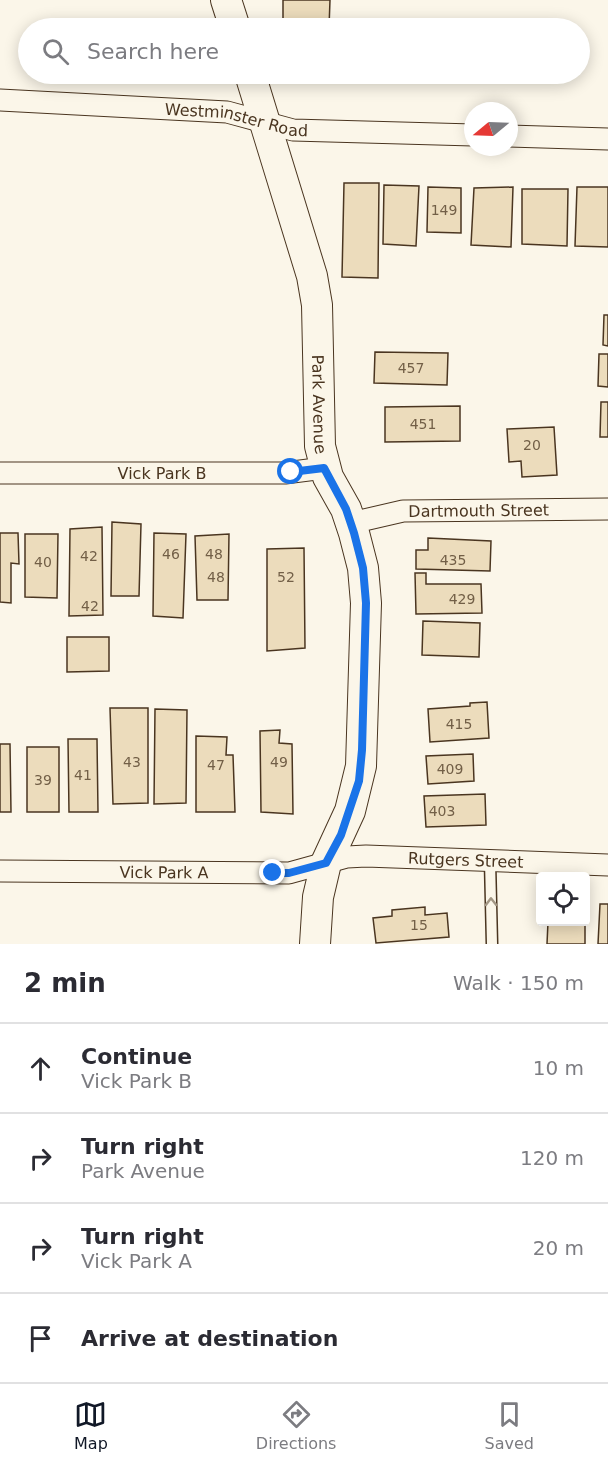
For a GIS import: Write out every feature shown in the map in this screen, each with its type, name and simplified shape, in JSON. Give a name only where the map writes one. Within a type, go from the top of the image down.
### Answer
[{"type":"street","points":[[226,0],[232,18]]},
{"type":"street","name":"Park Avenue","points":[[253,84],[315,290],[318,436],[324,468],[351,523],[360,552],[365,585],[362,750],[359,781],[350,811],[326,863],[318,897],[315,944]]},
{"type":"street","name":"Westminster Road","points":[[0,100],[227,112],[293,130],[464,135]]},
{"type":"street","points":[[518,136],[608,139]]},
{"type":"street","name":"Vick Park B","points":[[0,473],[285,473],[324,468]]},
{"type":"street","name":"Dartmouth Street","points":[[351,523],[404,511],[608,509]]},
{"type":"street","name":"Rutgers Street","points":[[326,863],[366,856],[608,865]]},
{"type":"street","name":"Vick Park A","points":[[0,871],[289,873],[326,863]]},
{"type":"lane","points":[[490,861],[492,944]]},
{"type":"building","points":[[283,0],[330,0],[329,18],[283,18]]},
{"type":"building","points":[[344,183],[379,183],[378,278],[342,277]]},
{"type":"building","points":[[384,185],[419,186],[416,246],[383,244]]},
{"type":"building","points":[[428,187],[461,188],[461,233],[427,232]]},
{"type":"building","points":[[513,187],[511,247],[471,245],[474,188]]},
{"type":"building","points":[[577,187],[608,187],[608,247],[575,246]]},
{"type":"building","points":[[522,189],[568,189],[567,246],[522,244]]},
{"type":"building","points":[[604,315],[608,315],[608,346],[603,345]]},
{"type":"building","points":[[375,352],[448,353],[447,385],[374,383]]},
{"type":"building","points":[[599,354],[608,354],[608,387],[598,386]]},
{"type":"building","points":[[601,402],[608,402],[608,437],[600,437]]},
{"type":"building","points":[[460,406],[460,441],[385,442],[385,407]]},
{"type":"building","points":[[554,427],[557,475],[522,477],[521,461],[509,462],[507,429]]},
{"type":"building","points":[[112,522],[141,524],[139,596],[111,596]]},
{"type":"building","points":[[102,527],[103,615],[69,616],[70,529]]},
{"type":"building","points":[[0,533],[18,533],[19,564],[11,563],[11,603],[0,602]]},
{"type":"building","points":[[154,533],[186,534],[183,618],[153,616]]},
{"type":"building","points":[[25,534],[58,534],[57,598],[25,597]]},
{"type":"building","points":[[229,534],[228,600],[197,600],[195,536]]},
{"type":"building","points":[[428,538],[491,541],[490,571],[416,569],[416,550],[428,550]]},
{"type":"building","points":[[304,548],[305,648],[267,651],[267,549]]},
{"type":"building","points":[[415,573],[426,573],[426,584],[481,584],[482,613],[416,614]]},
{"type":"building","points":[[423,621],[480,623],[479,657],[422,655]]},
{"type":"building","points":[[67,637],[109,637],[109,671],[67,672]]},
{"type":"building","points":[[487,702],[489,738],[430,742],[428,709],[470,706],[470,703]]},
{"type":"building","points":[[110,708],[148,708],[148,803],[113,804]]},
{"type":"building","points":[[155,709],[187,710],[186,803],[154,804]]},
{"type":"building","points":[[280,730],[279,743],[292,744],[293,814],[261,812],[260,731]]},
{"type":"building","points":[[196,736],[227,737],[226,755],[233,755],[235,812],[196,812]]},
{"type":"building","points":[[68,739],[97,739],[98,812],[69,812]]},
{"type":"building","points":[[0,744],[10,744],[11,812],[0,812]]},
{"type":"building","points":[[27,747],[59,747],[59,812],[27,812]]},
{"type":"building","points":[[473,754],[474,781],[428,784],[426,756]]},
{"type":"building","points":[[485,794],[486,825],[426,827],[424,796]]},
{"type":"building","points":[[600,904],[608,904],[608,944],[598,944]]},
{"type":"building","points":[[425,907],[425,915],[447,913],[449,937],[376,943],[373,918],[392,916],[392,910]]},
{"type":"building","points":[[548,926],[585,926],[585,944],[547,944]]},
{"type":"route","points":[[273,873],[289,873],[326,863],[341,835],[350,811],[359,781],[362,750],[366,603],[360,552],[346,509],[324,468],[291,472]]}]
